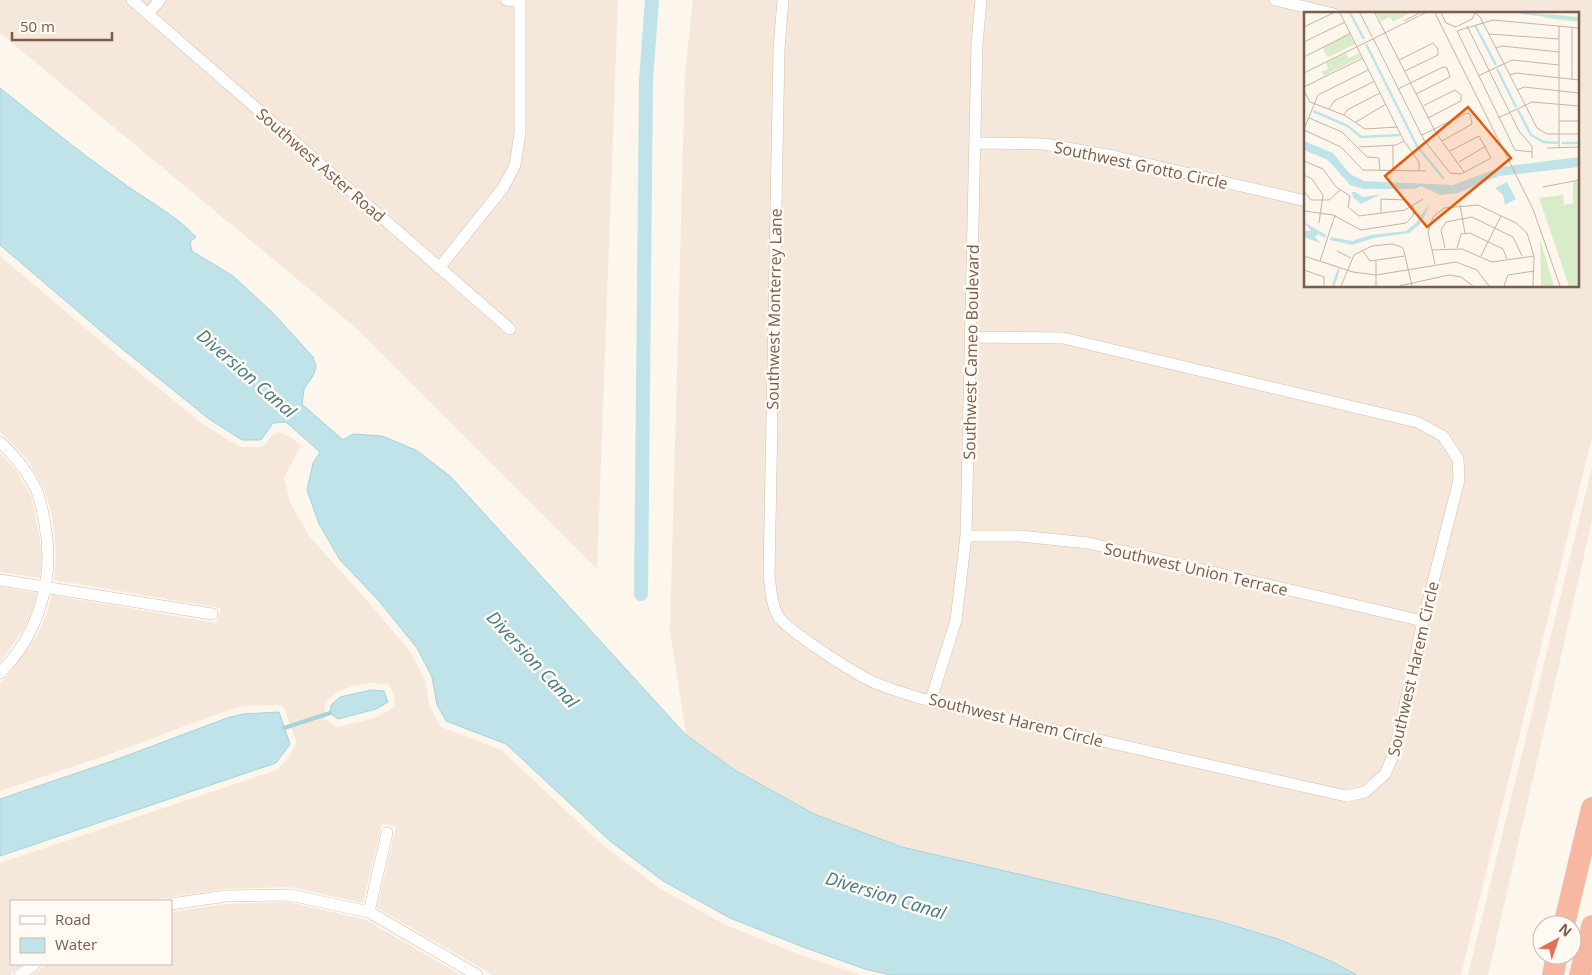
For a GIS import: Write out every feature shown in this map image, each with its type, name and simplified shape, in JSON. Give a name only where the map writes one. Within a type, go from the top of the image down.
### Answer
[{"type":"highway","points":[[1566,915],[1592,808]]},
{"type":"highway","points":[[1580,975],[1592,926]]},
{"type":"street","name":"Southwest Aster Road","points":[[132,0],[510,330]]},
{"type":"street","points":[[148,13],[160,0]]},
{"type":"street","points":[[439,268],[503,188],[515,165],[520,133],[520,0],[506,0]]},
{"type":"street","name":"Southwest Monterrey Lane","points":[[778,617],[772,599],[769,576],[779,49],[783,0]]},
{"type":"street","name":"Southwest Cameo Boulevard","points":[[931,700],[956,620],[966,536],[977,44],[981,0]]},
{"type":"street","points":[[1275,0],[1326,12]]},
{"type":"street","name":"Southwest Grotto Circle","points":[[975,143],[1044,144],[1113,156],[1304,201]]},
{"type":"street","name":"Southwest Harem Circle","points":[[778,617],[829,656],[876,684],[931,700],[1346,796],[1366,792],[1385,774],[1395,752],[1424,622],[1459,480],[1458,460],[1443,436],[1417,422],[1063,338],[971,337]]},
{"type":"street","points":[[0,442],[21,464],[31,479],[40,501],[47,532],[49,555],[46,586],[40,610],[32,630],[0,673]]},
{"type":"street","name":"Southwest Union Terrace","points":[[966,536],[1020,536],[1088,543],[1424,622]]},
{"type":"street","points":[[0,580],[212,614]]},
{"type":"street","points":[[369,912],[387,832]]},
{"type":"street","points":[[172,904],[226,896],[290,895],[369,912],[477,975]]},
{"type":"street","points":[[20,975],[35,965]]},
{"type":"shaded area","points":[[0,0],[618,0],[597,569],[355,327],[0,33]]},
{"type":"shaded area","points":[[693,0],[1592,0],[1592,437],[1461,975],[1357,975],[1331,961],[1278,939],[1219,921],[902,847],[814,814],[735,770],[686,735],[670,630],[685,73]]},
{"type":"shaded area","points":[[0,256],[204,425],[240,447],[262,447],[274,434],[279,432],[291,437],[301,446],[284,477],[291,505],[310,537],[411,653],[425,680],[430,707],[441,727],[501,750],[604,846],[659,888],[726,925],[800,955],[860,975],[493,975],[377,908],[396,826],[382,824],[363,903],[291,887],[225,889],[154,900],[10,900],[10,965],[23,965],[10,975],[0,975],[0,863],[277,770],[289,757],[297,743],[283,706],[243,706],[0,791],[0,683],[10,673],[38,634],[52,595],[216,623],[221,608],[54,580],[56,554],[50,507],[44,489],[27,459],[0,431]],"holes":[[[372,683],[388,684],[395,699],[395,706],[377,717],[339,727],[335,727],[324,718],[325,703],[336,692],[353,686]]]},
{"type":"shaded area","points":[[0,453],[15,469],[31,496],[42,556],[40,578],[0,572]]},
{"type":"shaded area","points":[[1592,467],[1592,521],[1488,975],[1468,975]]},
{"type":"shaded area","points":[[0,587],[37,593],[33,609],[25,627],[0,663]]},
{"type":"shaded area","points":[[289,902],[366,920],[461,975],[32,975],[47,965],[172,965],[172,912],[226,904]]},
{"type":"water","name":"Diversion Canal","points":[[0,88],[89,158],[179,221],[196,237],[190,242],[192,251],[233,276],[274,314],[313,357],[316,366],[314,374],[304,389],[302,404],[343,440],[353,434],[382,436],[416,450],[450,476],[686,735],[735,770],[814,814],[902,847],[1219,921],[1278,939],[1331,961],[1357,975],[890,975],[865,969],[803,947],[730,918],[663,881],[610,841],[506,744],[446,721],[437,705],[432,677],[417,648],[378,600],[340,560],[319,524],[307,490],[313,463],[320,452],[286,422],[273,423],[261,440],[242,440],[209,419],[115,343],[0,245]]},
{"type":"water","points":[[371,690],[384,691],[388,702],[376,709],[338,719],[330,713],[331,705],[340,697]]},
{"type":"water","points":[[279,712],[290,744],[276,763],[0,856],[0,799],[115,760],[227,718],[243,714]]},
{"type":"waterway","points":[[641,594],[646,80],[652,0]]},
{"type":"waterway","points":[[284,728],[330,713]]}]
